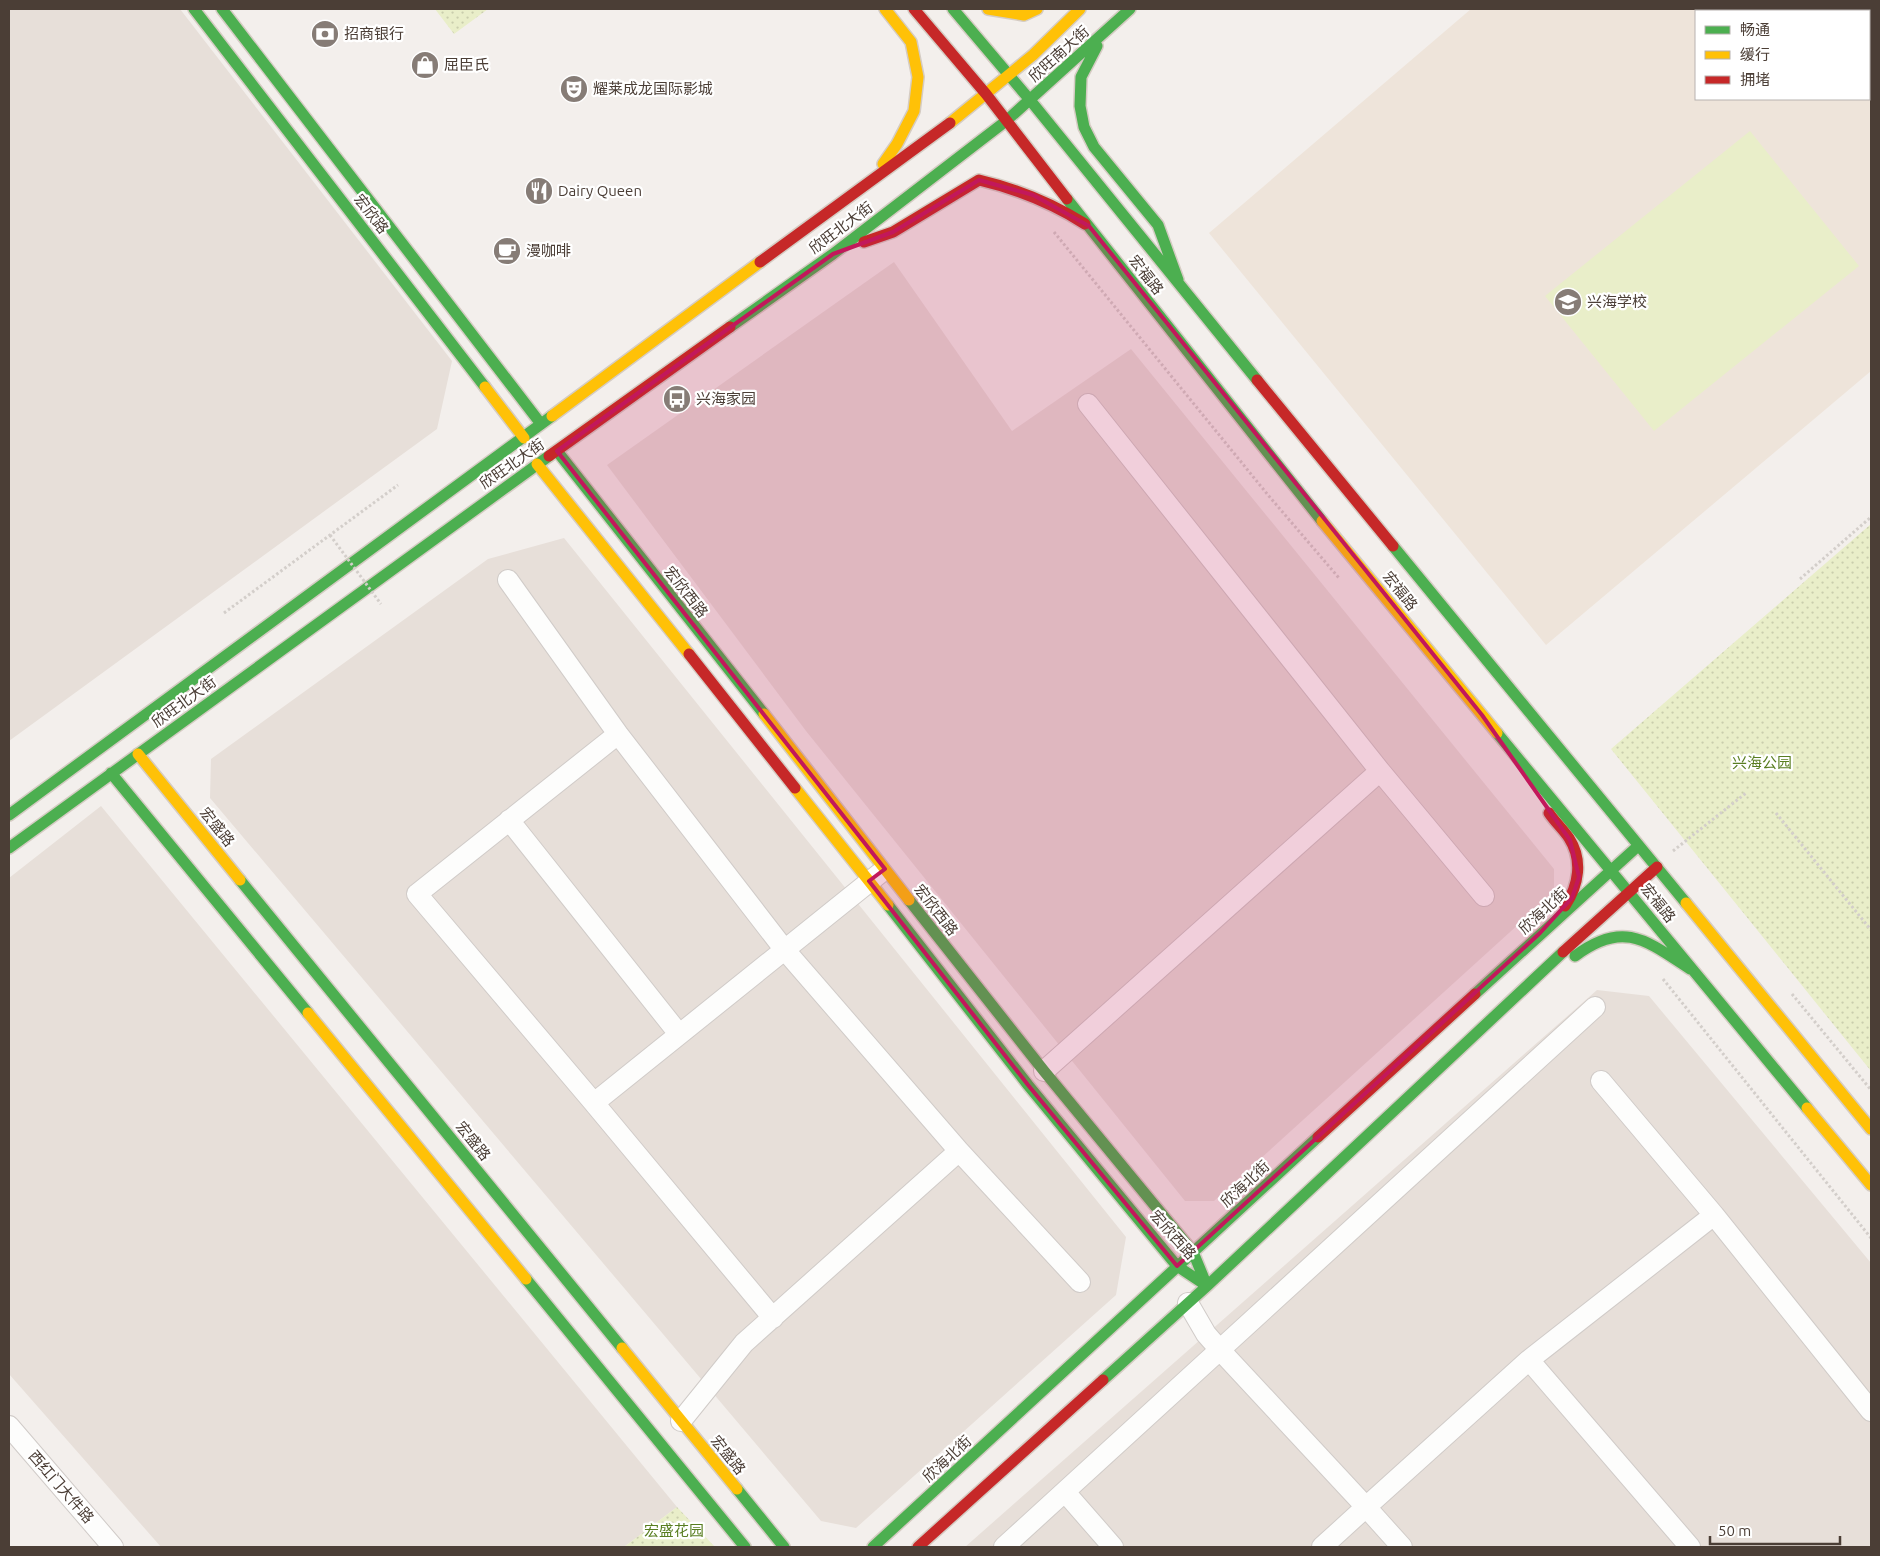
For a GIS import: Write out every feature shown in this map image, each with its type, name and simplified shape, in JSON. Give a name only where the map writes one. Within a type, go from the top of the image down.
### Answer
[{"type":"street","name":"宏欣路","points":[[194,9],[524,438]]},
{"type":"street","name":"宏欣路","points":[[222,9],[541,424]]},
{"type":"street","points":[[870,181],[897,144],[914,111],[918,77],[911,42],[885,9]]},
{"type":"street","name":"宏福路","points":[[914,9],[986,94],[1288,479],[1871,1185]]},
{"type":"street","name":"宏福路","points":[[953,9],[1030,100],[1871,1129]]},
{"type":"street","points":[[988,9],[1024,15],[1037,9]]},
{"type":"street","name":"欣旺南大街","points":[[1009,75],[1034,55],[1080,9]]},
{"type":"street","points":[[1130,9],[1097,46],[1081,77],[1080,106],[1084,127],[1094,147],[1158,225],[1179,284]]},
{"type":"street","name":"欣旺南大街","points":[[1030,100],[1130,9]]},
{"type":"street","name":"欣旺北大街","points":[[9,815],[524,438],[870,181],[1009,75]]},
{"type":"street","name":"欣旺北大街","points":[[9,848],[537,464],[833,254],[1006,121],[1030,100]]},
{"type":"street","points":[[833,254],[893,232],[979,180],[1033,195],[1062,208],[1089,226]]},
{"type":"street","points":[[1088,404],[1380,771],[1484,896]]},
{"type":"street","name":"宏欣西路","points":[[557,451],[877,875],[1028,1085],[1177,1266],[1207,1286]]},
{"type":"street","name":"宏欣西路","points":[[537,464],[877,875],[1044,1071],[1193,1252],[1207,1286]]},
{"type":"street","points":[[508,580],[618,734],[784,949],[959,1151],[1080,1282]]},
{"type":"street","points":[[1482,715],[1514,766],[1570,840],[1577,862],[1579,877],[1572,898],[1540,933]]},
{"type":"street","points":[[618,734],[417,894],[773,1318]]},
{"type":"street","name":"宏盛路","points":[[138,754],[784,1547]]},
{"type":"street","points":[[1044,1071],[1380,771]]},
{"type":"street","points":[[111,773],[745,1547]]},
{"type":"street","points":[[509,820],[679,1034]]},
{"type":"street","name":"欣海北街","points":[[873,1547],[1540,933],[1638,846]]},
{"type":"street","points":[[918,1547],[1207,1286],[1629,891],[1657,867]]},
{"type":"street","points":[[594,1103],[877,875]]},
{"type":"street","points":[[1469,1040],[1519,1008],[1587,946],[1602,938],[1624,936],[1647,941],[1696,972]]},
{"type":"street","points":[[1004,1547],[1595,1007]]},
{"type":"street","points":[[1601,1080],[1714,1215],[1871,1411]]},
{"type":"street","points":[[681,1420],[744,1343],[959,1151]]},
{"type":"street","points":[[1322,1547],[1529,1360],[1714,1215]]},
{"type":"street","points":[[1188,1303],[1206,1334],[1220,1350],[1402,1547]]},
{"type":"street","points":[[1529,1360],[1690,1547]]},
{"type":"street","name":"西红门大件路","points":[[9,1426],[113,1547]]},
{"type":"street","points":[[1065,1492],[1113,1547]]},
{"type":"path","points":[[224,613],[398,485]]},
{"type":"path","points":[[1800,579],[1871,516]]},
{"type":"path","points":[[330,535],[381,604]]},
{"type":"path","points":[[1673,851],[1746,793]]},
{"type":"path","points":[[1776,813],[1871,930]]},
{"type":"path","points":[[1660,976],[1871,1238]]},
{"type":"highlighted area","points":[[979,180],[1033,195],[1089,226],[1482,715],[1570,840],[1579,877],[1572,898],[1540,933],[1177,1266],[1028,1085],[869,881],[885,869],[557,451],[833,254],[893,232]]},
{"type":"shaded area","points":[[9,9],[180,9],[452,361],[437,429],[9,741]]},
{"type":"shaded area","name":"兴海学校","points":[[1471,9],[1871,9],[1871,371],[1546,645],[1209,233]]},
{"type":"shaded area","points":[[894,262],[1012,431],[1131,349],[1554,869],[1554,892],[1214,1201],[1185,1201],[806,731],[607,465]]},
{"type":"shaded area","points":[[564,538],[1126,1237],[1116,1295],[856,1528],[821,1521],[210,798],[211,759],[488,559]]},
{"type":"shaded area","points":[[101,806],[677,1507],[624,1547],[161,1547],[9,1374],[9,878]]},
{"type":"shaded area","points":[[1597,990],[1649,996],[1871,1263],[1871,1547],[965,1547]]},
{"type":"green space","points":[[435,9],[488,9],[454,34]]},
{"type":"green space","points":[[1750,131],[1859,266],[1654,431],[1545,296]]},
{"type":"green space","name":"兴海公园","points":[[1871,524],[1871,1071],[1611,749]]},
{"type":"green space","name":"宏盛花园","points":[[677,1507],[715,1547],[624,1547]]},
{"type":"traffic: fast","points":[[194,9],[485,387]]},
{"type":"traffic: fast","points":[[222,9],[541,424]]},
{"type":"traffic: fast","points":[[953,9],[1030,100],[1257,380]]},
{"type":"traffic: fast","points":[[730,327],[833,254],[1006,121],[1130,9]]},
{"type":"traffic: fast","points":[[1097,46],[1081,77],[1080,106],[1084,127],[1094,147],[1158,225],[1178,280]]},
{"type":"traffic: fast","points":[[1067,199],[1322,521]]},
{"type":"traffic: fast","points":[[9,815],[552,416]]},
{"type":"traffic: fast","points":[[557,451],[764,714]]},
{"type":"traffic: fast","points":[[9,848],[549,456]]},
{"type":"traffic: fast","points":[[1393,546],[1686,903]]},
{"type":"traffic: fast","points":[[1497,733],[1807,1108]]},
{"type":"traffic: fast","points":[[111,773],[308,1013]]},
{"type":"traffic: fast","points":[[1475,994],[1638,846]]},
{"type":"traffic: fast","points":[[240,880],[622,1348]]},
{"type":"traffic: fast","points":[[909,900],[1044,1071],[1193,1252],[1207,1286]]},
{"type":"traffic: fast","points":[[888,905],[1028,1085],[1177,1266],[1207,1286]]},
{"type":"traffic: fast","points":[[1575,956],[1592,945],[1607,939],[1634,938],[1660,950],[1690,969]]},
{"type":"traffic: fast","points":[[1103,1380],[1207,1286],[1563,952]]},
{"type":"traffic: fast","points":[[873,1547],[1318,1137]]},
{"type":"traffic: fast","points":[[526,1279],[745,1547]]},
{"type":"traffic: fast","points":[[737,1489],[784,1547]]},
{"type":"traffic: slow","points":[[883,164],[897,144],[914,111],[918,77],[911,42],[885,9]]},
{"type":"traffic: slow","points":[[988,9],[1024,15],[1037,9]]},
{"type":"traffic: slow","points":[[950,123],[1033,55],[1080,9]]},
{"type":"traffic: slow","points":[[552,416],[760,262]]},
{"type":"traffic: slow","points":[[485,387],[524,438]]},
{"type":"traffic: slow","points":[[537,464],[689,654]]},
{"type":"traffic: slow","points":[[1322,521],[1497,733]]},
{"type":"traffic: slow","points":[[764,714],[909,900]]},
{"type":"traffic: slow","points":[[138,754],[240,880]]},
{"type":"traffic: slow","points":[[795,788],[888,905]]},
{"type":"traffic: slow","points":[[1686,903],[1871,1129]]},
{"type":"traffic: slow","points":[[308,1013],[526,1279]]},
{"type":"traffic: slow","points":[[1807,1108],[1871,1185]]},
{"type":"traffic: slow","points":[[622,1348],[737,1489]]},
{"type":"traffic: jam","points":[[914,9],[986,94],[1067,199]]},
{"type":"traffic: jam","points":[[760,262],[950,123]]},
{"type":"traffic: jam","points":[[864,242],[893,232],[979,180],[1034,198],[1085,224]]},
{"type":"traffic: jam","points":[[549,456],[730,327]]},
{"type":"traffic: jam","points":[[1257,380],[1393,546]]},
{"type":"traffic: jam","points":[[689,654],[795,788]]},
{"type":"traffic: jam","points":[[1549,813],[1569,838],[1578,864],[1574,890],[1565,906]]},
{"type":"traffic: jam","points":[[1563,952],[1657,867]]},
{"type":"traffic: jam","points":[[1318,1137],[1475,994]]},
{"type":"traffic: jam","points":[[918,1547],[1103,1380]]},
{"type":"place","name":"招商银行","points":[[325,34]]},
{"type":"place","name":"屈臣氏","points":[[425,65]]},
{"type":"place","name":"耀莱成龙国际影城","points":[[574,89]]},
{"type":"place","name":"Dairy Queen","points":[[539,191]]},
{"type":"place","name":"漫咖啡","points":[[507,251]]},
{"type":"place","name":"兴海学校","points":[[1568,302]]},
{"type":"place","name":"兴海家园","points":[[677,399]]}]
